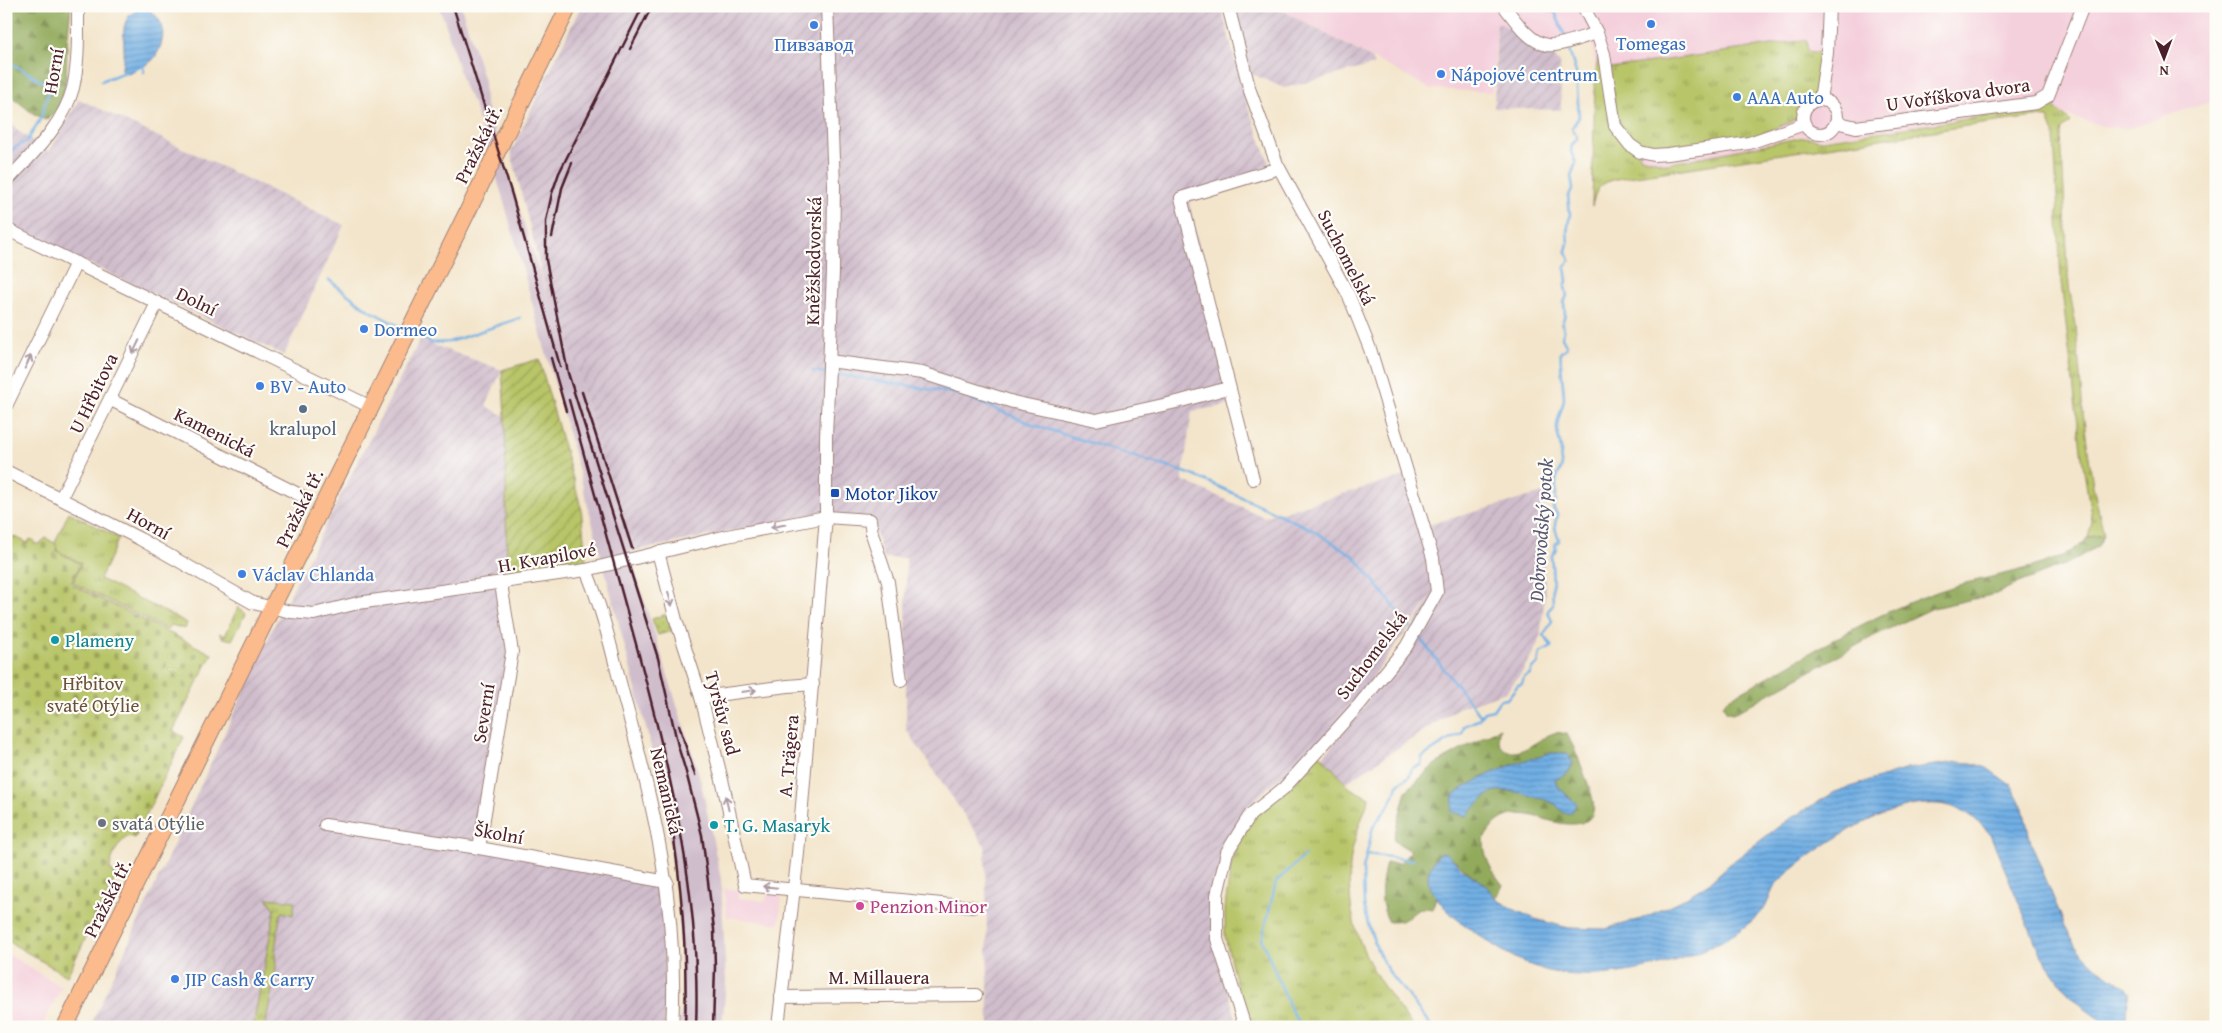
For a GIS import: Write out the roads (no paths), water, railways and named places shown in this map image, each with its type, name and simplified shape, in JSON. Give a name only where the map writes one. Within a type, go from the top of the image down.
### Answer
[{"type":"main road","name":"Pražská tř.","points":[[65,1027],[569,6]]},
{"type":"street","name":"Horní","points":[[6,182],[50,132],[68,101],[75,73],[78,6]]},
{"type":"street","name":"Kněžskodvorská","points":[[826,517],[834,185],[827,6]]},
{"type":"street","name":"Suchomelská","points":[[1228,6],[1250,91],[1279,168],[1349,296],[1370,348],[1434,558],[1437,592],[1414,633],[1359,705],[1284,788],[1250,815],[1227,852],[1218,895],[1217,939],[1245,1027]]},
{"type":"street","points":[[1504,6],[1520,27],[1536,40],[1548,45],[1597,33]]},
{"type":"street","points":[[1583,6],[1597,33],[1604,54],[1616,126],[1626,141],[1640,152],[1654,155],[1668,154],[1749,143],[1804,124]]},
{"type":"street","points":[[1820,100],[1827,53],[1829,6]]},
{"type":"street","name":"U Voříškova dvora","points":[[1836,122],[1856,128],[2036,103],[2048,96],[2083,6]]},
{"type":"street","points":[[1820,100],[1832,105],[1837,116],[1836,122],[1833,129],[1820,134],[1808,130],[1804,124],[1804,110],[1808,105],[1820,100]]},
{"type":"street","points":[[1253,479],[1228,388],[1181,198],[1279,168]]},
{"type":"street","name":"Dolní","points":[[6,229],[371,407]]},
{"type":"street","points":[[6,406],[76,263]]},
{"type":"street","name":"U Hřbitova","points":[[61,498],[157,303]]},
{"type":"street","points":[[829,371],[922,373],[1013,402],[1096,420],[1124,415],[1228,388]]},
{"type":"street","name":"Kamenická","points":[[110,400],[302,496]]},
{"type":"street","name":"Horní","points":[[6,471],[140,539],[253,603],[273,607]]},
{"type":"street","name":"H. Kvapilové","points":[[273,607],[301,614],[314,614],[358,603],[501,584],[586,570],[658,552],[826,517],[870,520],[888,582],[902,680]]},
{"type":"street","name":"A. Trägera","points":[[778,1027],[795,890],[826,517]]},
{"type":"street","name":"Tyršův sad","points":[[658,552],[676,620],[701,698],[724,788],[744,885],[795,890]]},
{"type":"street","name":"Nemanická","points":[[586,570],[598,598],[643,764],[663,854],[674,974],[672,1027]]},
{"type":"street","name":"Severní","points":[[479,848],[512,652],[501,584]]},
{"type":"street","points":[[701,698],[813,684]]},
{"type":"street","name":"Školní","points":[[325,825],[479,848],[667,882]]},
{"type":"street","points":[[795,890],[974,907]]},
{"type":"street","name":"M. Millauera","points":[[781,996],[976,995]]},
{"type":"water","points":[[143,7],[156,16],[160,22],[163,35],[162,42],[153,60],[128,73],[122,70],[125,24],[130,15]]},
{"type":"water","points":[[1550,753],[1567,753],[1573,763],[1568,773],[1555,780],[1558,787],[1577,804],[1571,813],[1563,813],[1555,804],[1533,796],[1506,791],[1493,792],[1467,816],[1452,812],[1453,795],[1464,788],[1500,770]]},
{"type":"water","points":[[1957,762],[1972,763],[1987,768],[2012,786],[2023,808],[2031,843],[2065,926],[2079,950],[2096,967],[2127,988],[2130,993],[2126,1015],[2131,1027],[2110,1027],[2084,1008],[2064,988],[2040,953],[1990,834],[1965,812],[1939,804],[1915,805],[1890,812],[1839,836],[1816,851],[1777,884],[1761,913],[1743,928],[1724,940],[1678,960],[1625,972],[1575,975],[1553,972],[1514,958],[1448,911],[1431,888],[1429,882],[1428,874],[1432,864],[1440,853],[1447,853],[1462,869],[1485,884],[1496,899],[1513,909],[1535,919],[1569,928],[1605,929],[1641,919],[1683,899],[1709,883],[1731,863],[1786,821],[1835,792],[1907,769]]},
{"type":"waterway","name":"Dobrovodský potok","points":[[1543,6],[1544,9],[1555,12],[1566,39]]},
{"type":"waterway","name":"Dobrovodský potok","points":[[1432,1027],[1387,969],[1378,952],[1368,924],[1364,905],[1363,869],[1373,827],[1390,804],[1399,783],[1409,777],[1412,768],[1421,765],[1422,757],[1462,734],[1464,726],[1478,720],[1484,712],[1493,710],[1500,700],[1507,699],[1518,685],[1522,684],[1524,677],[1530,674],[1532,668],[1538,664],[1540,653],[1552,647],[1544,635],[1552,621],[1548,611],[1553,605],[1551,557],[1556,549],[1555,544],[1559,541],[1555,526],[1558,516],[1553,508],[1556,501],[1556,479],[1562,465],[1557,428],[1564,398],[1561,352],[1567,347],[1562,337],[1564,331],[1562,324],[1565,314],[1564,303],[1567,295],[1565,267],[1570,260],[1566,251],[1570,214],[1568,196],[1573,189],[1571,176],[1576,163],[1571,152],[1572,144],[1576,141],[1577,137],[1572,128],[1579,117],[1576,73],[1568,47]]},
{"type":"waterway","points":[[6,60],[50,86],[41,118],[27,141],[6,153]]},
{"type":"waterway","points":[[140,67],[143,66],[144,72]]},
{"type":"waterway","points":[[101,81],[128,71]]},
{"type":"waterway","points":[[329,280],[367,309],[404,329]]},
{"type":"waterway","points":[[413,334],[432,343],[449,342],[520,318]]},
{"type":"waterway","points":[[812,371],[826,373]]},
{"type":"waterway","points":[[834,374],[959,394],[1034,425],[1193,475],[1309,528],[1354,556],[1411,628]]},
{"type":"waterway","points":[[1418,636],[1480,715]]},
{"type":"waterway","points":[[1367,854],[1413,860]]},
{"type":"waterway","points":[[1301,1027],[1292,1012],[1262,940],[1276,882],[1305,855]]},
{"type":"railway","points":[[453,6],[512,195],[560,366]]},
{"type":"railway","points":[[643,6],[559,173],[552,193],[546,221],[546,260],[568,373],[658,658],[678,746],[702,835],[714,929],[713,1027]]},
{"type":"railway","points":[[630,49],[652,6]]},
{"type":"railway","points":[[552,237],[562,188],[572,163]]},
{"type":"railway","points":[[551,358],[566,411]]},
{"type":"railway","points":[[582,392],[632,548]]},
{"type":"railway","points":[[569,400],[639,655],[673,793],[689,885],[694,932],[696,1027]]},
{"type":"railway","points":[[679,725],[695,775]]},
{"type":"railway","points":[[664,781],[682,903],[686,996],[685,1027]]},
{"type":"place","name":"Tomegas","points":[[1651,24]]},
{"type":"place","name":"Пивзавод","points":[[814,25]]},
{"type":"place","name":"Nápojové centrum","points":[[1441,74]]},
{"type":"place","name":"AAA Auto","points":[[1737,97]]},
{"type":"place","name":"Dormeo","points":[[364,329]]},
{"type":"place","name":"BV - Auto","points":[[260,386]]},
{"type":"place","name":"kralupol","points":[[303,409]]},
{"type":"place","name":"Motor Jikov","points":[[835,493]]},
{"type":"place","name":"Václav Chlanda","points":[[242,574]]},
{"type":"place","name":"Plameny","points":[[55,640]]},
{"type":"place","name":"svatá Otýlie","points":[[102,823]]},
{"type":"place","name":"T. G. Masaryk","points":[[714,825]]},
{"type":"place","name":"Penzion Minor","points":[[860,906]]},
{"type":"place","name":"JIP Cash & Carry","points":[[175,979]]},
{"type":"park label","name":"Hřbitov svaté Otýlie","points":[[93,694]]}]
